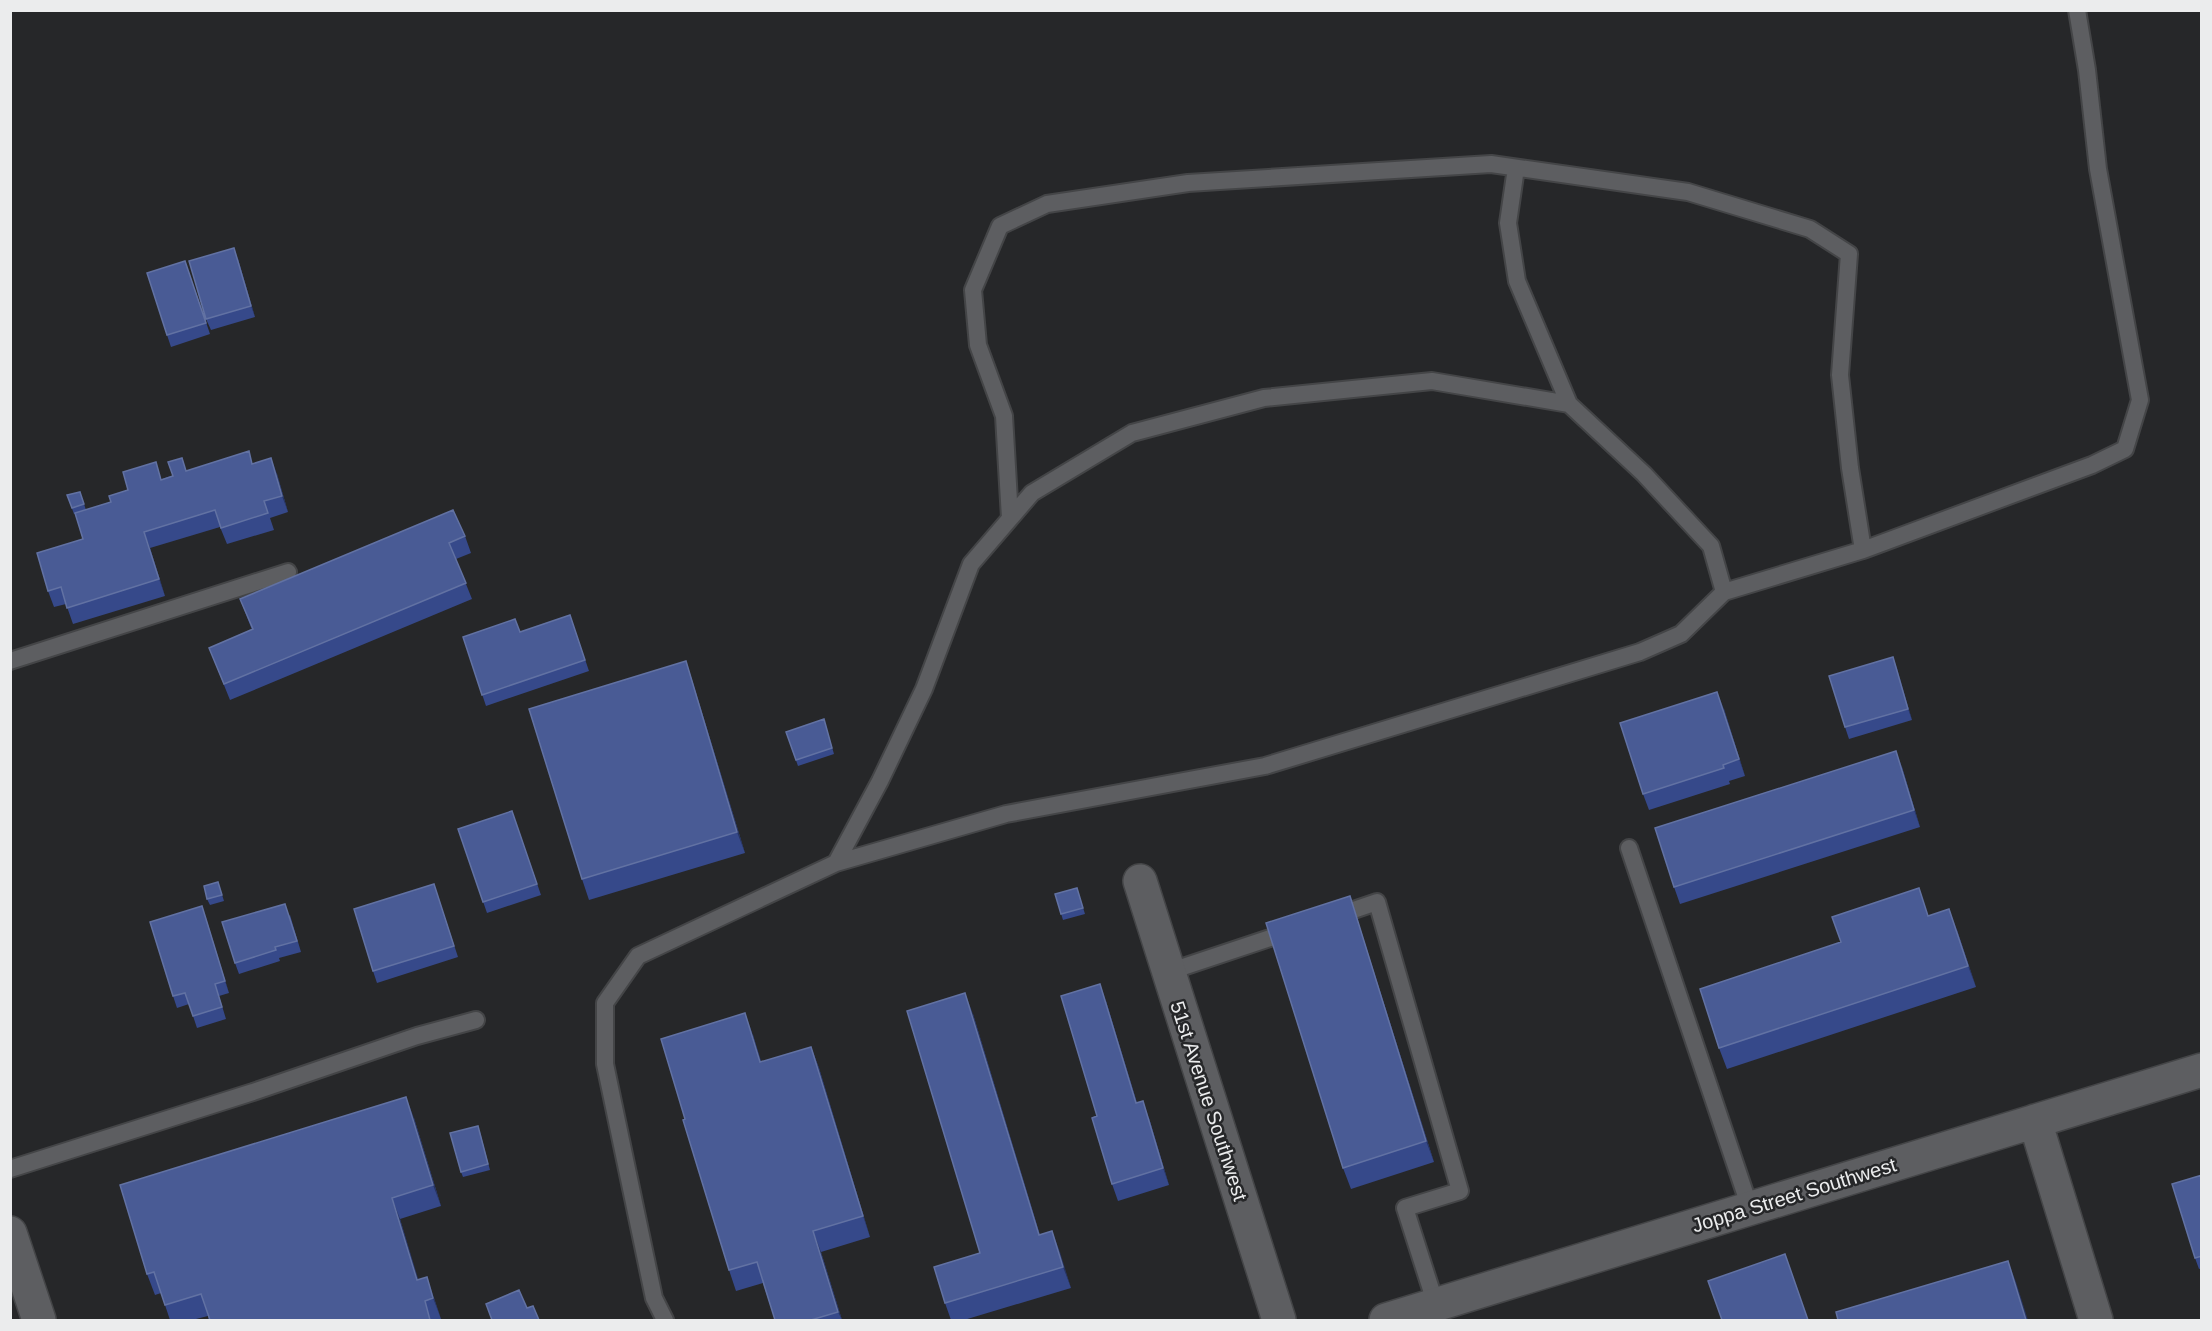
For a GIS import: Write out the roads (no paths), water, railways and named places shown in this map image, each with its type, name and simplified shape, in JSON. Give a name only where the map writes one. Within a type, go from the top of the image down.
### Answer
[{"type":"street","name":"51st Avenue Southwest","points":[[1140,881],[1279,1320]]},
{"type":"street","name":"Joppa Street Southwest","points":[[1386,1320],[2202,1070]]},
{"type":"street","points":[[2035,1121],[2096,1320]]},
{"type":"street","points":[[10,1233],[39,1320]]},
{"type":"lane","points":[[665,1320],[654,1298],[604,1064],[605,1003],[638,956],[836,863],[1006,814],[1265,766],[1640,652],[1681,634],[1724,592],[1863,550],[2092,465],[2125,449],[2140,400],[2098,169],[2087,70],[2077,10]]},
{"type":"lane","points":[[1010,518],[1004,416],[978,345],[973,290],[1000,226],[1047,204],[1188,183],[1491,164],[1688,192],[1810,229],[1849,254],[1840,375],[1850,468],[1863,550]]},
{"type":"lane","points":[[1516,168],[1508,223],[1517,282],[1569,404],[1644,474],[1711,546],[1724,592]]},
{"type":"lane","points":[[836,863],[880,781],[924,689],[971,564],[1032,493],[1132,433],[1264,398],[1432,381],[1569,404]]},
{"type":"lane","points":[[10,662],[288,572]]},
{"type":"lane","points":[[1629,848],[1750,1208]]},
{"type":"lane","points":[[1168,972],[1377,902],[1460,1191],[1405,1208],[1436,1305]]},
{"type":"lane","points":[[10,1169],[231,1100],[417,1036],[476,1020]]}]
